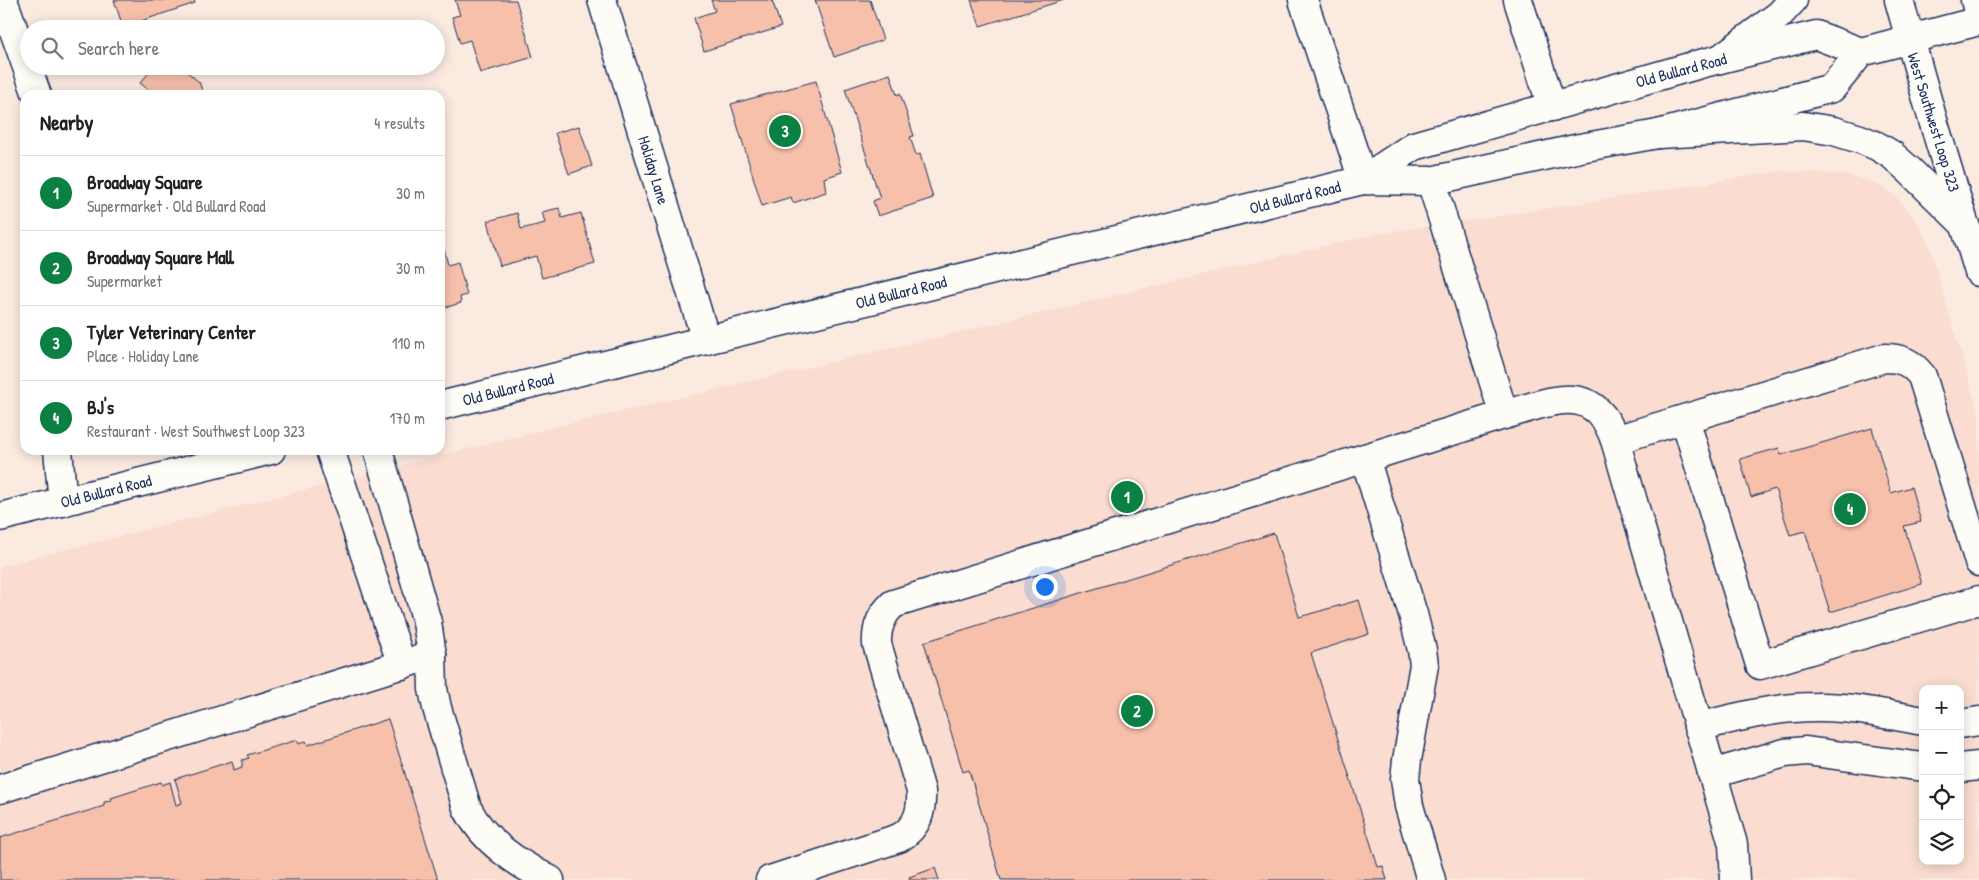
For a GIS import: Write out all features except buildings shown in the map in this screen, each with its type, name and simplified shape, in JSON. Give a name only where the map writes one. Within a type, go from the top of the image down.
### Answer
[{"type":"main road","points":[[3,0],[20,48]]},
{"type":"main road","name":"Holiday Lane","points":[[602,0],[706,340]]},
{"type":"main road","points":[[1303,0],[1363,180]]},
{"type":"main road","points":[[1518,0],[1552,107]]},
{"type":"main road","points":[[1720,59],[1779,15],[1793,0]]},
{"type":"main road","name":"West Southwest Loop 323","points":[[1899,0],[1979,272]]},
{"type":"main road","points":[[1975,0],[1979,15]]},
{"type":"main road","points":[[1861,52],[1979,21]]},
{"type":"main road","name":"Old Bullard Road","points":[[445,405],[1363,180],[1431,181],[1580,148],[1658,134],[1832,88],[1861,52],[1816,34],[1720,59],[1414,146],[1363,180]]},
{"type":"main road","points":[[30,75],[35,90]]},
{"type":"main road","points":[[1658,134],[1803,126],[1851,136],[1877,146],[1892,155],[1910,170],[1964,225]]},
{"type":"main road","points":[[1431,181],[1504,415]]},
{"type":"main road","points":[[1615,440],[1884,358],[1905,360],[1914,366],[1922,376],[1979,562]]},
{"type":"main road","points":[[770,880],[899,838],[907,834],[918,818],[922,809],[921,791],[877,644],[878,626],[886,610],[893,604],[1504,415],[1563,400],[1583,401],[1602,414],[1607,420],[1615,440],[1733,844],[1735,880]]},
{"type":"main road","points":[[1685,419],[1760,665],[1979,600]]},
{"type":"main road","points":[[58,455],[63,502]]},
{"type":"main road","name":"Old Bullard Road","points":[[0,517],[251,455]]},
{"type":"main road","points":[[332,455],[402,665]]},
{"type":"main road","points":[[379,455],[427,622],[432,655],[433,689],[437,708],[467,808],[473,819],[500,848],[550,880]]},
{"type":"main road","points":[[1365,458],[1413,614],[1422,650],[1424,665],[1407,760],[1406,779],[1409,806],[1431,880]]},
{"type":"main road","points":[[0,789],[432,655]]},
{"type":"main road","points":[[1698,727],[1765,710],[1816,707],[1837,708],[1919,720]]},
{"type":"main road","points":[[1964,724],[1979,722]]},
{"type":"main road","points":[[1712,774],[1786,753],[1806,752],[1919,766]]},
{"type":"main road","points":[[1964,768],[1979,766]]},
{"type":"shaded area","points":[[1781,171],[1841,174],[1870,181],[1892,193],[1916,220],[1929,245],[1979,414],[1979,880],[0,880],[0,566],[551,428],[1380,233],[1487,218]]},
{"type":"place","name":"Tyler Veterinary Center","points":[[785,131]]},
{"type":"place","name":"Broadway Square","points":[[1127,497]]},
{"type":"place","name":"BJ's","points":[[1850,509]]},
{"type":"place","name":"Broadway Square Mall","points":[[1137,711]]}]
